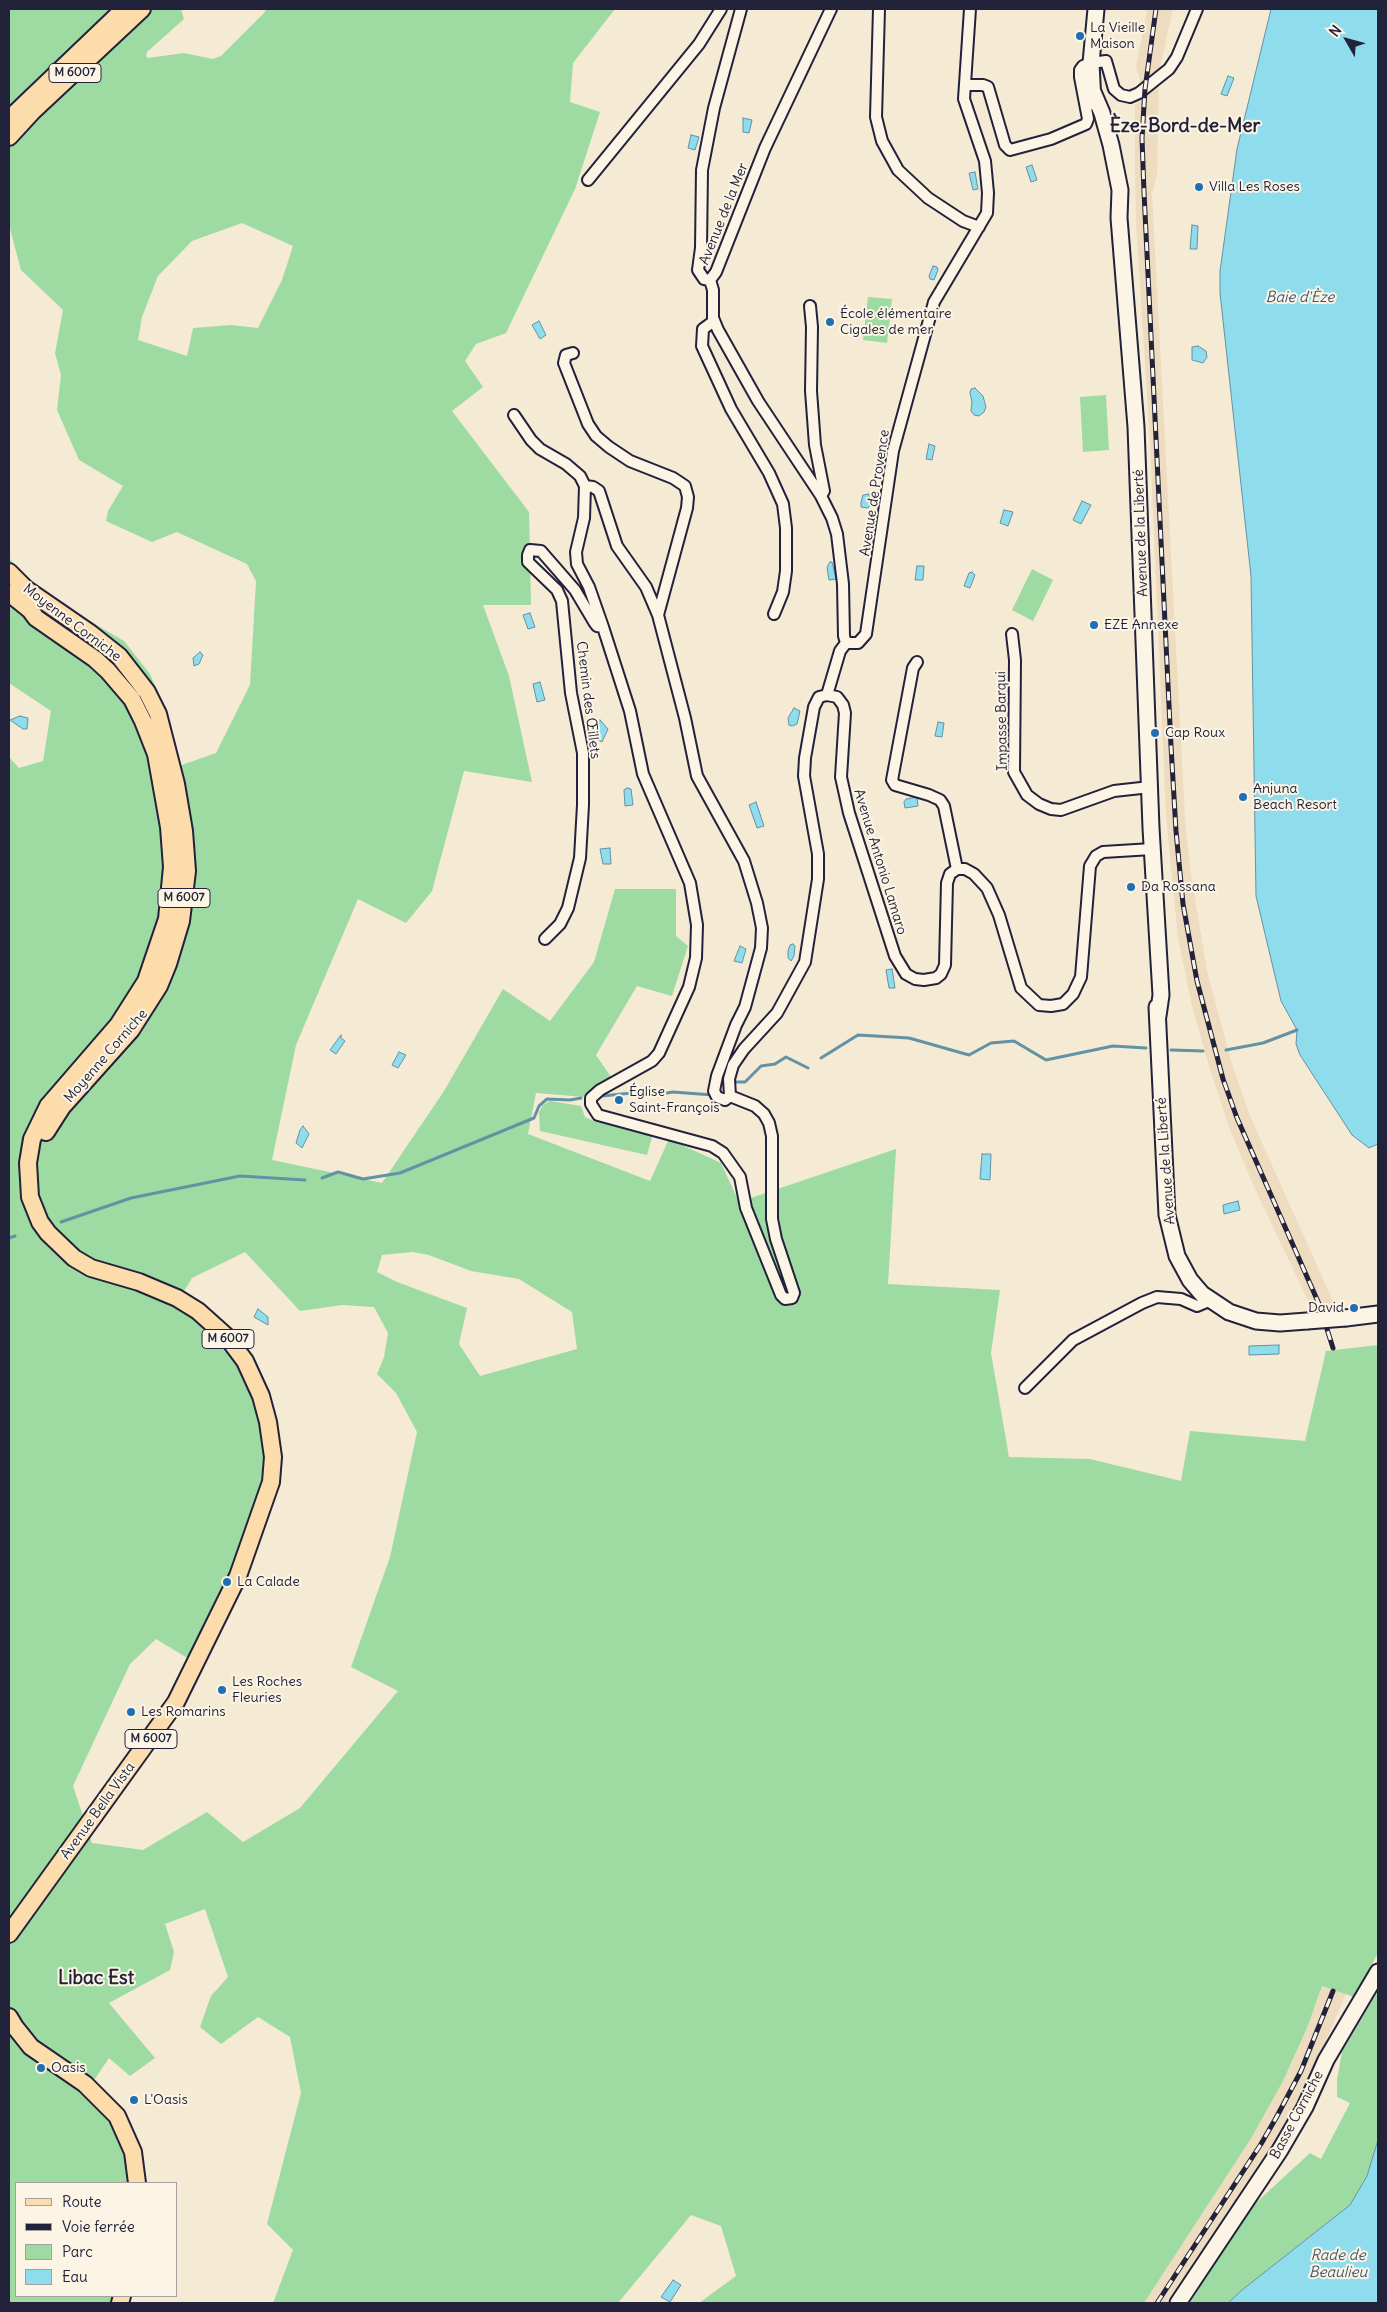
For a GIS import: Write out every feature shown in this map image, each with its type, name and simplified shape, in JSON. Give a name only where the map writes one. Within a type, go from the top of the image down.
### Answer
[{"type":"main road","name":"M 6007","points":[[9,119],[124,9]]},
{"type":"main road","name":"M 6007","points":[[9,138],[32,112],[142,9]]},
{"type":"main road","name":"Avenue de la Liberté","points":[[1096,9],[1098,62],[1093,92],[1111,145],[1120,190],[1119,218],[1136,427],[1152,849],[1156,873],[1161,995],[1158,1016],[1167,1215],[1177,1256],[1190,1280],[1209,1300],[1229,1312],[1256,1321],[1280,1323],[1378,1314]]},
{"type":"main road","name":"Moyenne Corniche","points":[[9,572],[26,589],[90,633],[118,656],[147,692],[158,714],[176,784],[184,831],[187,871],[181,921],[159,986],[131,1030],[62,1107],[44,1135],[37,1166],[37,1185],[41,1205],[60,1245]]},
{"type":"main road","name":"Moyenne Corniche","points":[[9,593],[30,610],[36,618],[94,659],[120,684],[132,699],[156,754],[169,827],[172,867],[167,918],[146,981],[118,1025],[48,1106],[32,1139],[28,1163],[30,1197],[40,1222],[74,1258],[91,1268],[139,1282],[177,1298],[218,1328],[240,1354],[261,1396],[272,1446],[271,1482],[258,1523]]},
{"type":"main road","points":[[30,610],[66,628],[90,633],[97,647],[123,677],[141,703],[155,736],[156,754]]},
{"type":"main road","name":"Avenue Bella Vista","points":[[9,1934],[170,1712],[238,1576],[258,1523]]},
{"type":"main road","name":"Basse Corniche","points":[[1178,2303],[1236,2214],[1254,2190],[1294,2125],[1326,2060],[1340,2040],[1378,1972]]},
{"type":"main road","points":[[9,2017],[15,2027],[32,2046],[85,2084],[117,2116],[133,2152],[138,2182]]},
{"type":"street","points":[[588,180],[699,44],[720,9]]},
{"type":"street","name":"Avenue de la Mer","points":[[741,9],[714,108],[702,170],[701,248],[698,270],[704,279],[710,280],[716,272],[765,148],[831,9]]},
{"type":"street","points":[[880,9],[876,117],[882,142],[898,170],[928,198],[975,226]]},
{"type":"street","name":"Avenue de Provence","points":[[714,320],[758,401],[821,496],[832,518],[837,534],[843,584],[844,636],[846,643],[858,643],[866,634],[893,451],[934,302],[975,226],[987,213],[988,194],[985,161],[964,99],[970,9]]},
{"type":"street","points":[[965,85],[983,85],[988,87],[1005,145],[1010,150],[1051,139],[1086,124],[1088,119],[1080,70],[1084,66],[1098,62],[1114,89],[1121,95],[1130,97],[1139,93],[1169,68],[1177,57],[1197,9]]},
{"type":"street","points":[[710,280],[713,290],[714,320],[703,329],[702,346],[731,409],[769,472],[782,504],[786,528],[786,571],[783,592],[774,614]]},
{"type":"street","points":[[810,306],[814,445],[824,491],[821,496]]},
{"type":"street","points":[[574,353],[566,355],[564,363],[588,424],[596,436],[609,448],[630,461],[673,478],[685,486],[688,508],[658,615]]},
{"type":"street","points":[[514,415],[531,440],[540,449],[566,464],[580,476],[585,486],[584,518],[576,552],[577,564],[589,588],[630,711],[643,774],[690,883],[697,925],[696,958],[689,988],[659,1053],[652,1061],[600,1090],[591,1098],[590,1104],[598,1115],[712,1146],[723,1153],[740,1177],[746,1208],[781,1295],[785,1299],[792,1298],[794,1293],[776,1239],[772,1219],[772,1136],[764,1114],[755,1106],[730,1096]]},
{"type":"street","points":[[585,486],[593,487],[600,491],[617,546],[646,587],[658,615],[685,718],[697,776],[744,861],[757,903],[762,928],[761,948],[745,1006],[717,1076],[714,1091],[717,1097],[725,1100],[730,1096]]},
{"type":"street","name":"Chemin des Œillets","points":[[545,939],[560,924],[568,908],[580,858],[583,753],[571,693],[562,601],[557,590],[528,562],[530,550],[541,551],[576,590],[594,622],[598,626],[603,627]]},
{"type":"street","name":"Impasse Barqui","points":[[1012,634],[1014,660],[1014,772],[1027,795],[1051,809],[1061,810],[1114,791],[1150,787]]},
{"type":"street","points":[[730,1096],[729,1079],[733,1065],[744,1049],[777,1013],[805,962],[818,879],[818,854],[804,776],[805,758],[814,707],[819,697],[827,695],[840,651],[846,643]]},
{"type":"street","points":[[917,662],[913,668],[892,780],[894,785],[930,794],[940,800],[944,806],[957,869],[965,869],[974,874],[987,888],[999,915],[1022,988],[1039,1005],[1063,1004],[1074,994],[1081,977],[1090,866],[1096,856],[1103,852],[1152,849]]},
{"type":"street","name":"Avenue Antonio Lamaro","points":[[827,695],[837,697],[843,705],[846,714],[841,776],[864,861],[894,956],[906,974],[915,979],[936,978],[942,974],[945,965],[947,883],[950,874],[957,869]]},
{"type":"street","points":[[1025,1388],[1073,1340],[1142,1303],[1157,1297],[1181,1299],[1196,1306],[1209,1300]]},
{"type":"shaded area","points":[[1147,9],[1173,9],[1159,71],[1138,88],[1140,80],[1136,67]]},
{"type":"shaded area","points":[[1159,85],[1157,175],[1152,194],[1185,818],[1190,869],[1207,971],[1232,1064],[1250,1116],[1336,1308],[1313,1311],[1254,1187],[1229,1127],[1209,1066],[1192,1006],[1178,938],[1166,816],[1150,443],[1136,223],[1135,105]]},
{"type":"shaded area","points":[[1322,1986],[1346,1994],[1302,2097],[1280,2137],[1169,2303],[1144,2303],[1252,2137],[1283,2081],[1307,2028]]},
{"type":"green space","points":[[9,9],[181,9],[184,19],[147,52],[146,56],[148,58],[184,53],[213,59],[221,56],[266,9],[615,9],[573,63],[570,102],[600,112],[575,189],[506,333],[476,344],[465,361],[483,387],[452,411],[529,512],[531,605],[483,605],[509,676],[532,782],[464,771],[432,891],[406,923],[358,899],[296,1045],[272,1160],[382,1183],[444,1091],[503,989],[550,1021],[594,962],[615,889],[676,889],[676,936],[688,946],[672,996],[637,986],[596,1055],[611,1077],[585,1097],[536,1093],[528,1134],[650,1181],[669,1139],[721,1163],[739,1202],[896,1149],[888,1284],[1000,1290],[991,1353],[1009,1457],[1090,1459],[1181,1481],[1190,1431],[1305,1441],[1326,1351],[1378,1345],[1378,1953],[1354,1997],[1322,1986],[1307,2028],[1283,2081],[1252,2137],[1144,2303],[699,2303],[736,2276],[721,2226],[691,2215],[618,2303],[273,2303],[293,2250],[267,2224],[301,2093],[290,2037],[258,2017],[221,2044],[200,2027],[211,1996],[228,1977],[205,1909],[165,1924],[174,1952],[170,1970],[109,2003],[155,2058],[130,2076],[109,2058],[84,2095],[113,2126],[125,2159],[129,2182],[15,2182],[15,2297],[112,2297],[110,2303],[9,2303],[9,757],[19,768],[43,761],[51,711],[9,683],[9,557],[23,578],[42,593],[124,641],[150,674],[170,722],[179,766],[216,753],[250,685],[256,581],[247,564],[177,532],[152,542],[106,521],[108,511],[123,486],[79,460],[57,410],[61,375],[55,353],[63,310],[21,270],[9,225]],"holes":[[[242,223],[293,246],[282,280],[258,328],[231,325],[193,328],[187,356],[138,340],[142,317],[158,276],[192,241]],[[245,1252],[300,1311],[342,1305],[374,1307],[388,1333],[384,1357],[377,1374],[396,1393],[417,1432],[390,1557],[351,1667],[398,1691],[300,1808],[243,1842],[207,1812],[143,1850],[92,1843],[73,1786],[130,1664],[156,1639],[189,1659],[239,1556],[265,1482],[266,1449],[260,1412],[248,1382],[232,1355],[207,1327],[175,1306],[192,1278]],[[413,1252],[429,1255],[471,1271],[519,1279],[572,1312],[577,1349],[480,1376],[459,1344],[467,1308],[397,1282],[377,1272],[382,1255]]]},
{"type":"green space","points":[[868,297],[892,299],[887,343],[863,340]]},
{"type":"green space","points":[[1106,395],[1109,450],[1083,452],[1080,397]]},
{"type":"green space","points":[[1032,569],[1053,580],[1033,621],[1012,610]]},
{"type":"green space","points":[[550,1101],[581,1106],[585,1117],[596,1122],[653,1134],[647,1155],[540,1131],[539,1112],[543,1105]]},
{"type":"green space","points":[[1378,1991],[1378,2140],[1367,2176],[1350,2205],[1228,2303],[1190,2303],[1247,2211],[1310,2153],[1321,2159],[1350,2103],[1337,2097],[1337,2080],[1342,2052]]},
{"type":"water","name":"Baie d'Èze","points":[[1271,9],[1378,9],[1378,1144],[1369,1148],[1352,1135],[1300,1055],[1296,1044],[1297,1030],[1281,1001],[1256,896],[1251,576],[1220,293],[1220,271],[1237,149]]},
{"type":"water","points":[[1228,76],[1234,78],[1227,96],[1221,94]]},
{"type":"water","points":[[743,118],[752,120],[749,133],[743,132]]},
{"type":"water","points":[[691,135],[699,137],[695,150],[688,148]]},
{"type":"water","points":[[1032,165],[1037,180],[1031,182],[1026,167]]},
{"type":"water","points":[[975,172],[978,189],[973,190],[969,173]]},
{"type":"water","points":[[1192,225],[1198,226],[1197,249],[1190,249]]},
{"type":"water","points":[[933,266],[937,267],[938,270],[934,280],[930,279],[929,276]]},
{"type":"water","points":[[539,321],[546,335],[540,339],[532,325]]},
{"type":"water","points":[[1198,346],[1206,351],[1207,357],[1203,363],[1192,360],[1192,347]]},
{"type":"water","points":[[975,388],[983,396],[986,407],[979,416],[974,415],[971,411],[970,393],[971,389]]},
{"type":"water","points":[[929,444],[935,446],[932,460],[926,459]]},
{"type":"water","points":[[869,494],[870,506],[868,508],[861,507],[863,495]]},
{"type":"water","points":[[1082,501],[1091,505],[1081,524],[1073,520]]},
{"type":"water","points":[[1004,510],[1013,512],[1008,526],[1000,523]]},
{"type":"water","points":[[832,562],[836,579],[829,580],[827,567]]},
{"type":"water","points":[[917,566],[924,566],[923,580],[915,580]]},
{"type":"water","points":[[972,572],[975,575],[970,588],[964,586],[969,573]]},
{"type":"water","points":[[530,613],[535,627],[528,629],[523,615]]},
{"type":"water","points":[[200,652],[203,655],[199,664],[194,666],[193,658]]},
{"type":"water","points":[[540,682],[545,700],[537,702],[533,684]]},
{"type":"water","points":[[794,708],[800,711],[797,724],[792,726],[789,725],[788,718]]},
{"type":"water","points":[[20,716],[28,718],[27,729],[23,729],[10,720]]},
{"type":"water","points":[[600,720],[608,729],[602,742],[598,740]]},
{"type":"water","points":[[938,722],[944,723],[942,737],[935,736]]},
{"type":"water","points":[[627,788],[631,789],[633,805],[625,806],[624,790]]},
{"type":"water","points":[[917,797],[918,806],[905,808],[904,802],[906,799]]},
{"type":"water","points":[[756,802],[764,826],[757,828],[749,805]]},
{"type":"water","points":[[610,848],[611,864],[603,864],[600,849]]},
{"type":"water","points":[[793,944],[795,946],[794,956],[791,961],[788,958],[788,951],[790,945]]},
{"type":"water","points":[[740,946],[746,949],[742,963],[734,961]]},
{"type":"water","points":[[892,969],[895,988],[889,988],[886,970]]},
{"type":"water","points":[[341,1035],[341,1038],[345,1041],[336,1054],[330,1050]]},
{"type":"water","points":[[399,1052],[406,1055],[398,1068],[392,1065]]},
{"type":"water","points":[[303,1126],[309,1134],[302,1148],[296,1143]]},
{"type":"water","points":[[982,1154],[991,1154],[990,1180],[980,1179]]},
{"type":"water","points":[[1238,1201],[1240,1210],[1224,1214],[1223,1205]]},
{"type":"water","points":[[258,1309],[268,1317],[268,1325],[254,1317]]},
{"type":"water","points":[[1279,1345],[1279,1354],[1249,1355],[1249,1346]]},
{"type":"water","name":"Rade de Beaulieu","points":[[1378,2140],[1378,2303],[1228,2303],[1350,2205],[1367,2176]]},
{"type":"water","points":[[673,2280],[681,2285],[670,2302],[661,2297]]},
{"type":"waterway","points":[[1226,1050],[1263,1043],[1297,1030]]},
{"type":"waterway","points":[[821,1058],[858,1035],[909,1038],[969,1055],[991,1043],[1014,1041],[1046,1060],[1113,1046],[1146,1048]]},
{"type":"waterway","points":[[1171,1050],[1203,1051]]},
{"type":"waterway","points":[[732,1082],[745,1082],[761,1066],[775,1064],[786,1057],[808,1068]]},
{"type":"waterway","points":[[602,1096],[632,1093],[654,1095],[673,1092],[713,1095]]},
{"type":"waterway","points":[[322,1178],[338,1172],[363,1179],[400,1173],[534,1118],[539,1106],[547,1099],[570,1100],[581,1098]]},
{"type":"waterway","points":[[61,1222],[131,1198],[240,1176],[305,1180]]},
{"type":"waterway","points":[[9,1238],[15,1236]]},
{"type":"railway","points":[[1156,9],[1145,89],[1142,138],[1171,746],[1183,904],[1197,981],[1223,1079],[1237,1118],[1319,1304],[1333,1348]]},
{"type":"railway","points":[[1157,2303],[1276,2118],[1301,2071],[1333,1991]]},
{"type":"place","name":"La Vieille Maison","points":[[1080,36]]},
{"type":"place","name":"Villa Les Roses","points":[[1199,187]]},
{"type":"place","name":"École élémentaire Cigales de mer","points":[[830,322]]},
{"type":"place","name":"EZE Annexe","points":[[1094,625]]},
{"type":"place","name":"Cap Roux","points":[[1155,733]]},
{"type":"place","name":"Anjuna Beach Resort","points":[[1243,797]]},
{"type":"place","name":"Da Rossana","points":[[1131,887]]},
{"type":"place","name":"Église Saint-François","points":[[619,1100]]},
{"type":"place","name":"David","points":[[1354,1308]]},
{"type":"place","name":"La Calade","points":[[227,1582]]},
{"type":"place","name":"Les Roches Fleuries","points":[[222,1690]]},
{"type":"place","name":"Les Romarins","points":[[131,1712]]},
{"type":"place","name":"Oasis","points":[[41,2068]]},
{"type":"place","name":"L'Oasis","points":[[134,2100]]},
{"type":"district","name":"Èze-Bord-de-Mer","points":[[1185,127]]},
{"type":"district","name":"Libac Est","points":[[96,1979]]}]
